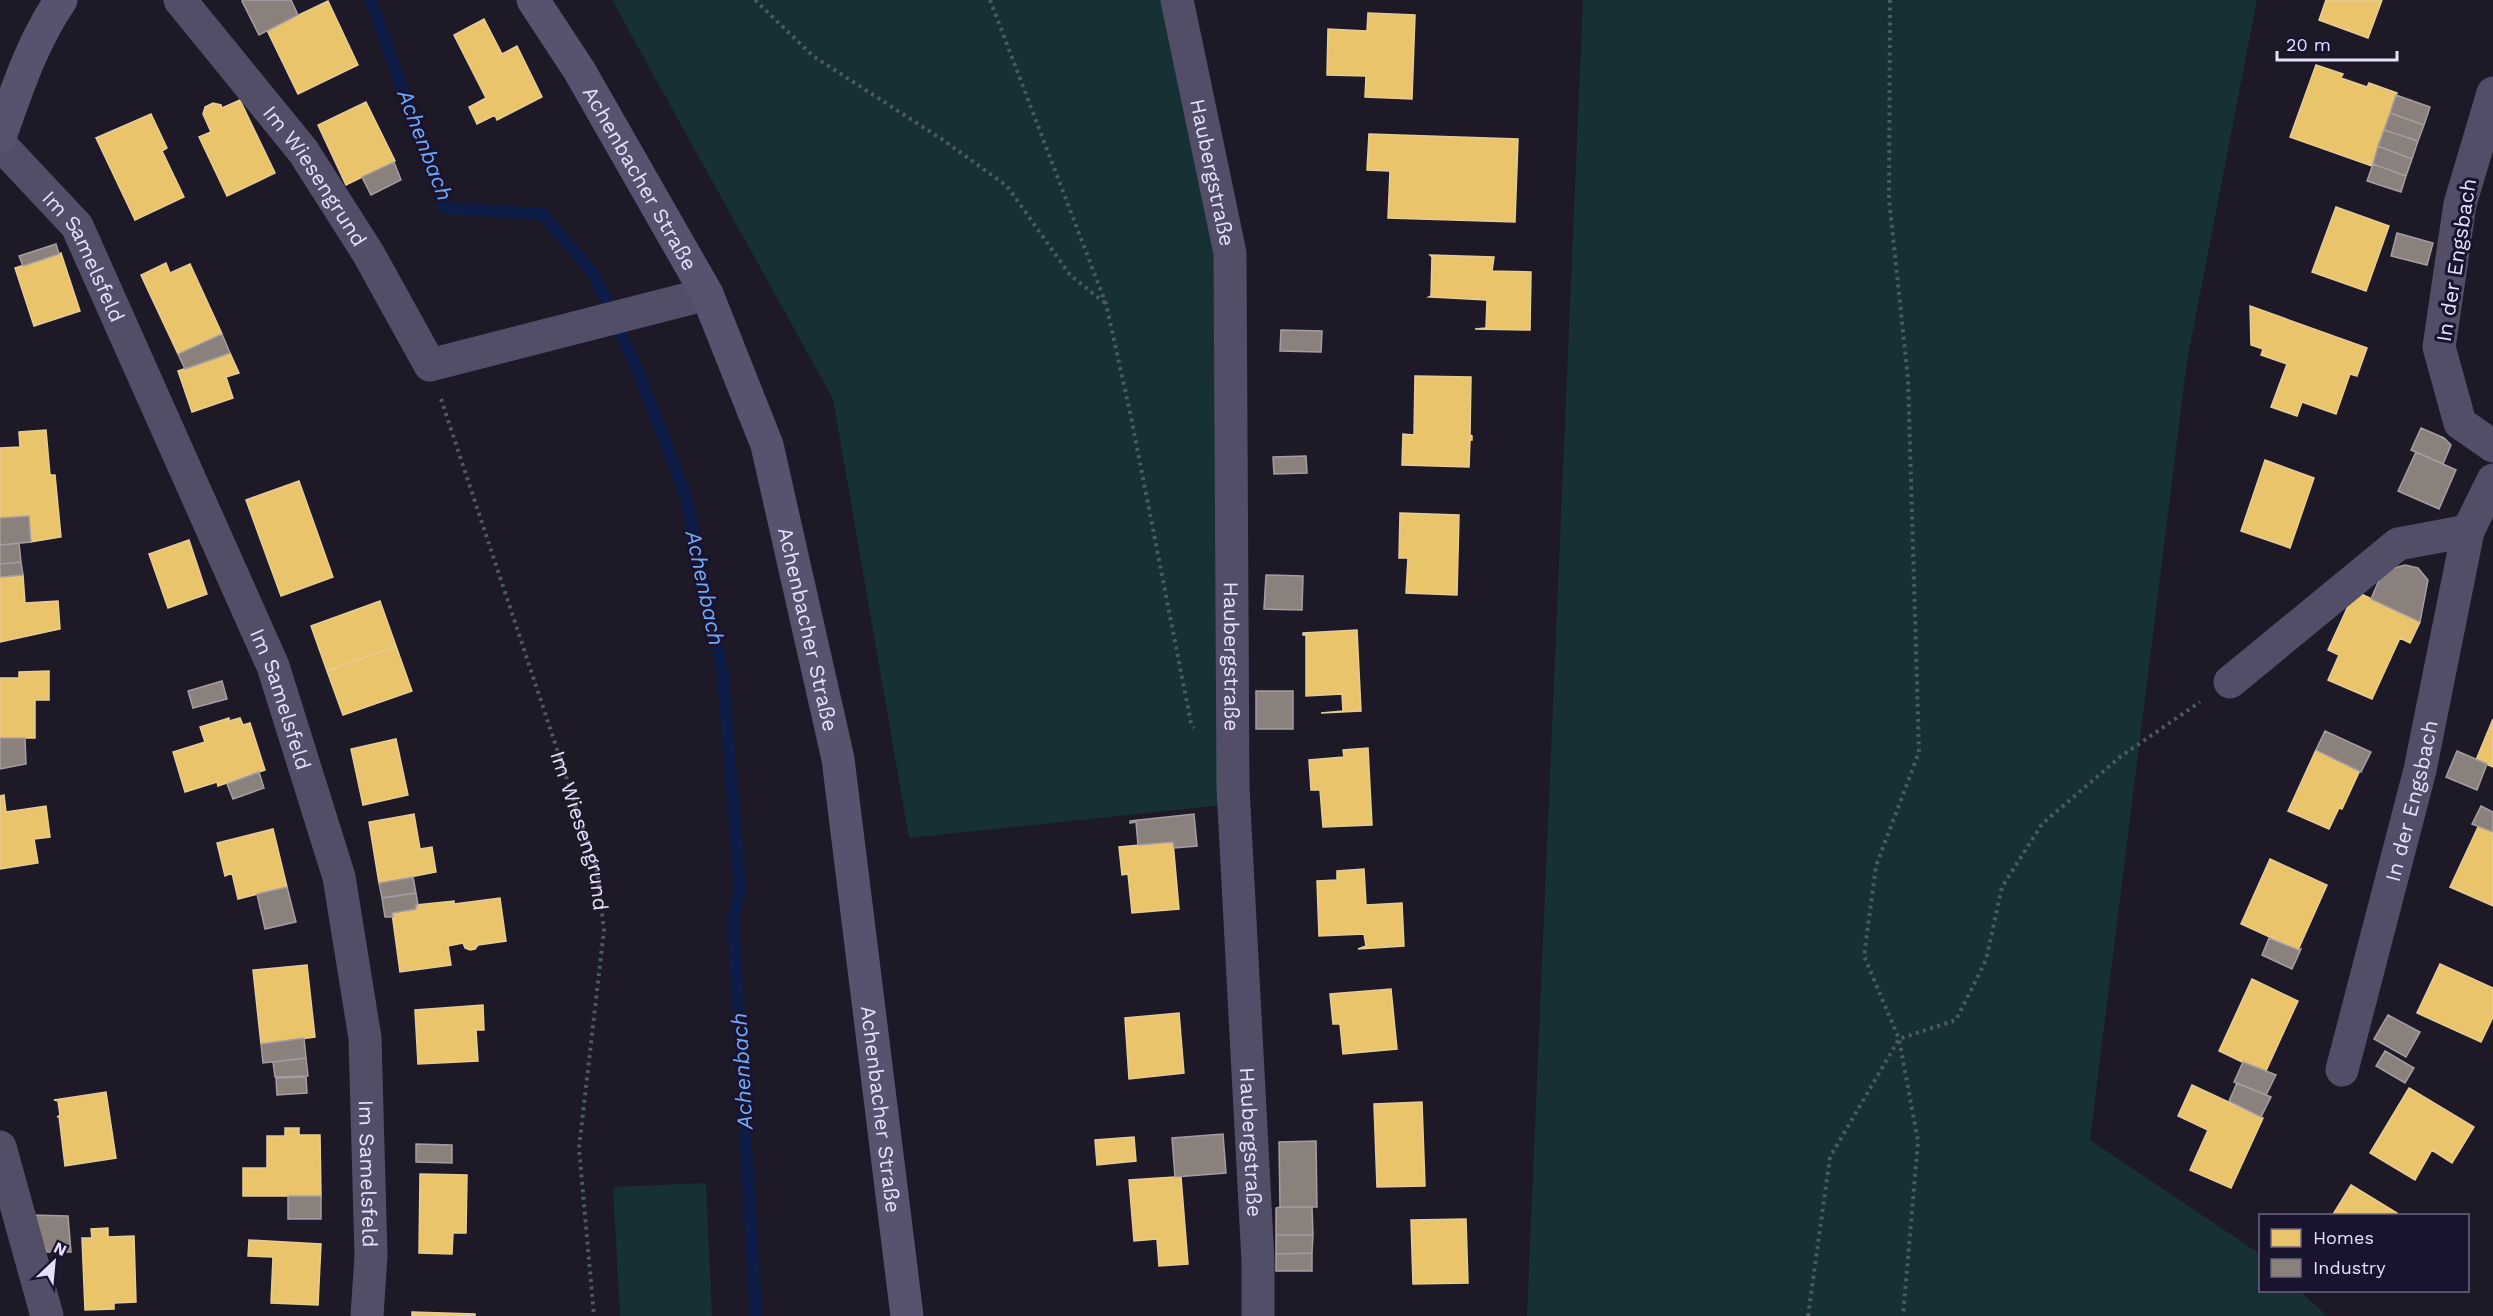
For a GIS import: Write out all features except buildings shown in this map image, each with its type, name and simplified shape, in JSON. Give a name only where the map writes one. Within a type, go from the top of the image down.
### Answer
[{"type":"main road","points":[[0,137],[31,52],[61,0]]},
{"type":"main road","name":"Achenbacher Straße","points":[[533,0],[579,70],[707,294],[767,445],[838,759],[907,1316]]},
{"type":"street","name":"Im Wiesengrund","points":[[180,0],[303,151],[368,253],[430,365]]},
{"type":"street","name":"Haubergstraße","points":[[1177,0],[1230,253],[1233,788],[1258,1261],[1258,1316]]},
{"type":"street","name":"In der Engsbach","points":[[2493,93],[2460,204],[2439,347],[2460,423],[2493,446]]},
{"type":"street","name":"Im Samelsfeld","points":[[0,144],[77,226],[273,666],[291,722],[339,877],[365,1038],[370,1257],[367,1316]]},
{"type":"street","points":[[430,365],[707,294]]},
{"type":"street","name":"In der Engsbach","points":[[2342,1070],[2420,770],[2468,531],[2493,480]]},
{"type":"street","points":[[2230,682],[2398,544],[2468,531]]},
{"type":"street","points":[[0,1147],[47,1316]]},
{"type":"path","points":[[755,0],[813,56],[943,140],[1007,186],[1070,275],[1106,304]]},
{"type":"path","points":[[990,0],[1106,304],[1130,412],[1191,723],[1197,732]]},
{"type":"path","points":[[1890,0],[1889,199],[1908,379],[1919,752],[1876,866],[1864,956],[1899,1039],[1918,1141],[1902,1316]]},
{"type":"path","name":"Im Wiesengrund","points":[[430,365],[597,870],[604,930],[579,1148],[594,1316]]},
{"type":"path","points":[[1808,1316],[1830,1157],[1899,1039],[1956,1020],[1986,960],[2002,887],[2042,824],[2120,757],[2230,682]]},
{"type":"green space","points":[[612,0],[1191,0],[1241,298],[1224,805],[909,838],[833,399]]},
{"type":"green space","points":[[1583,0],[2257,0],[2187,361],[2090,1140],[2259,1253],[2259,1292],[2301,1292],[2327,1316],[1527,1316]]},
{"type":"green space","points":[[706,1183],[712,1316],[620,1316],[613,1187]]},
{"type":"waterway","name":"Achenbach","points":[[371,0],[444,208],[542,214],[593,273],[639,373],[686,497],[723,675],[740,889],[733,919],[756,1316]]}]
